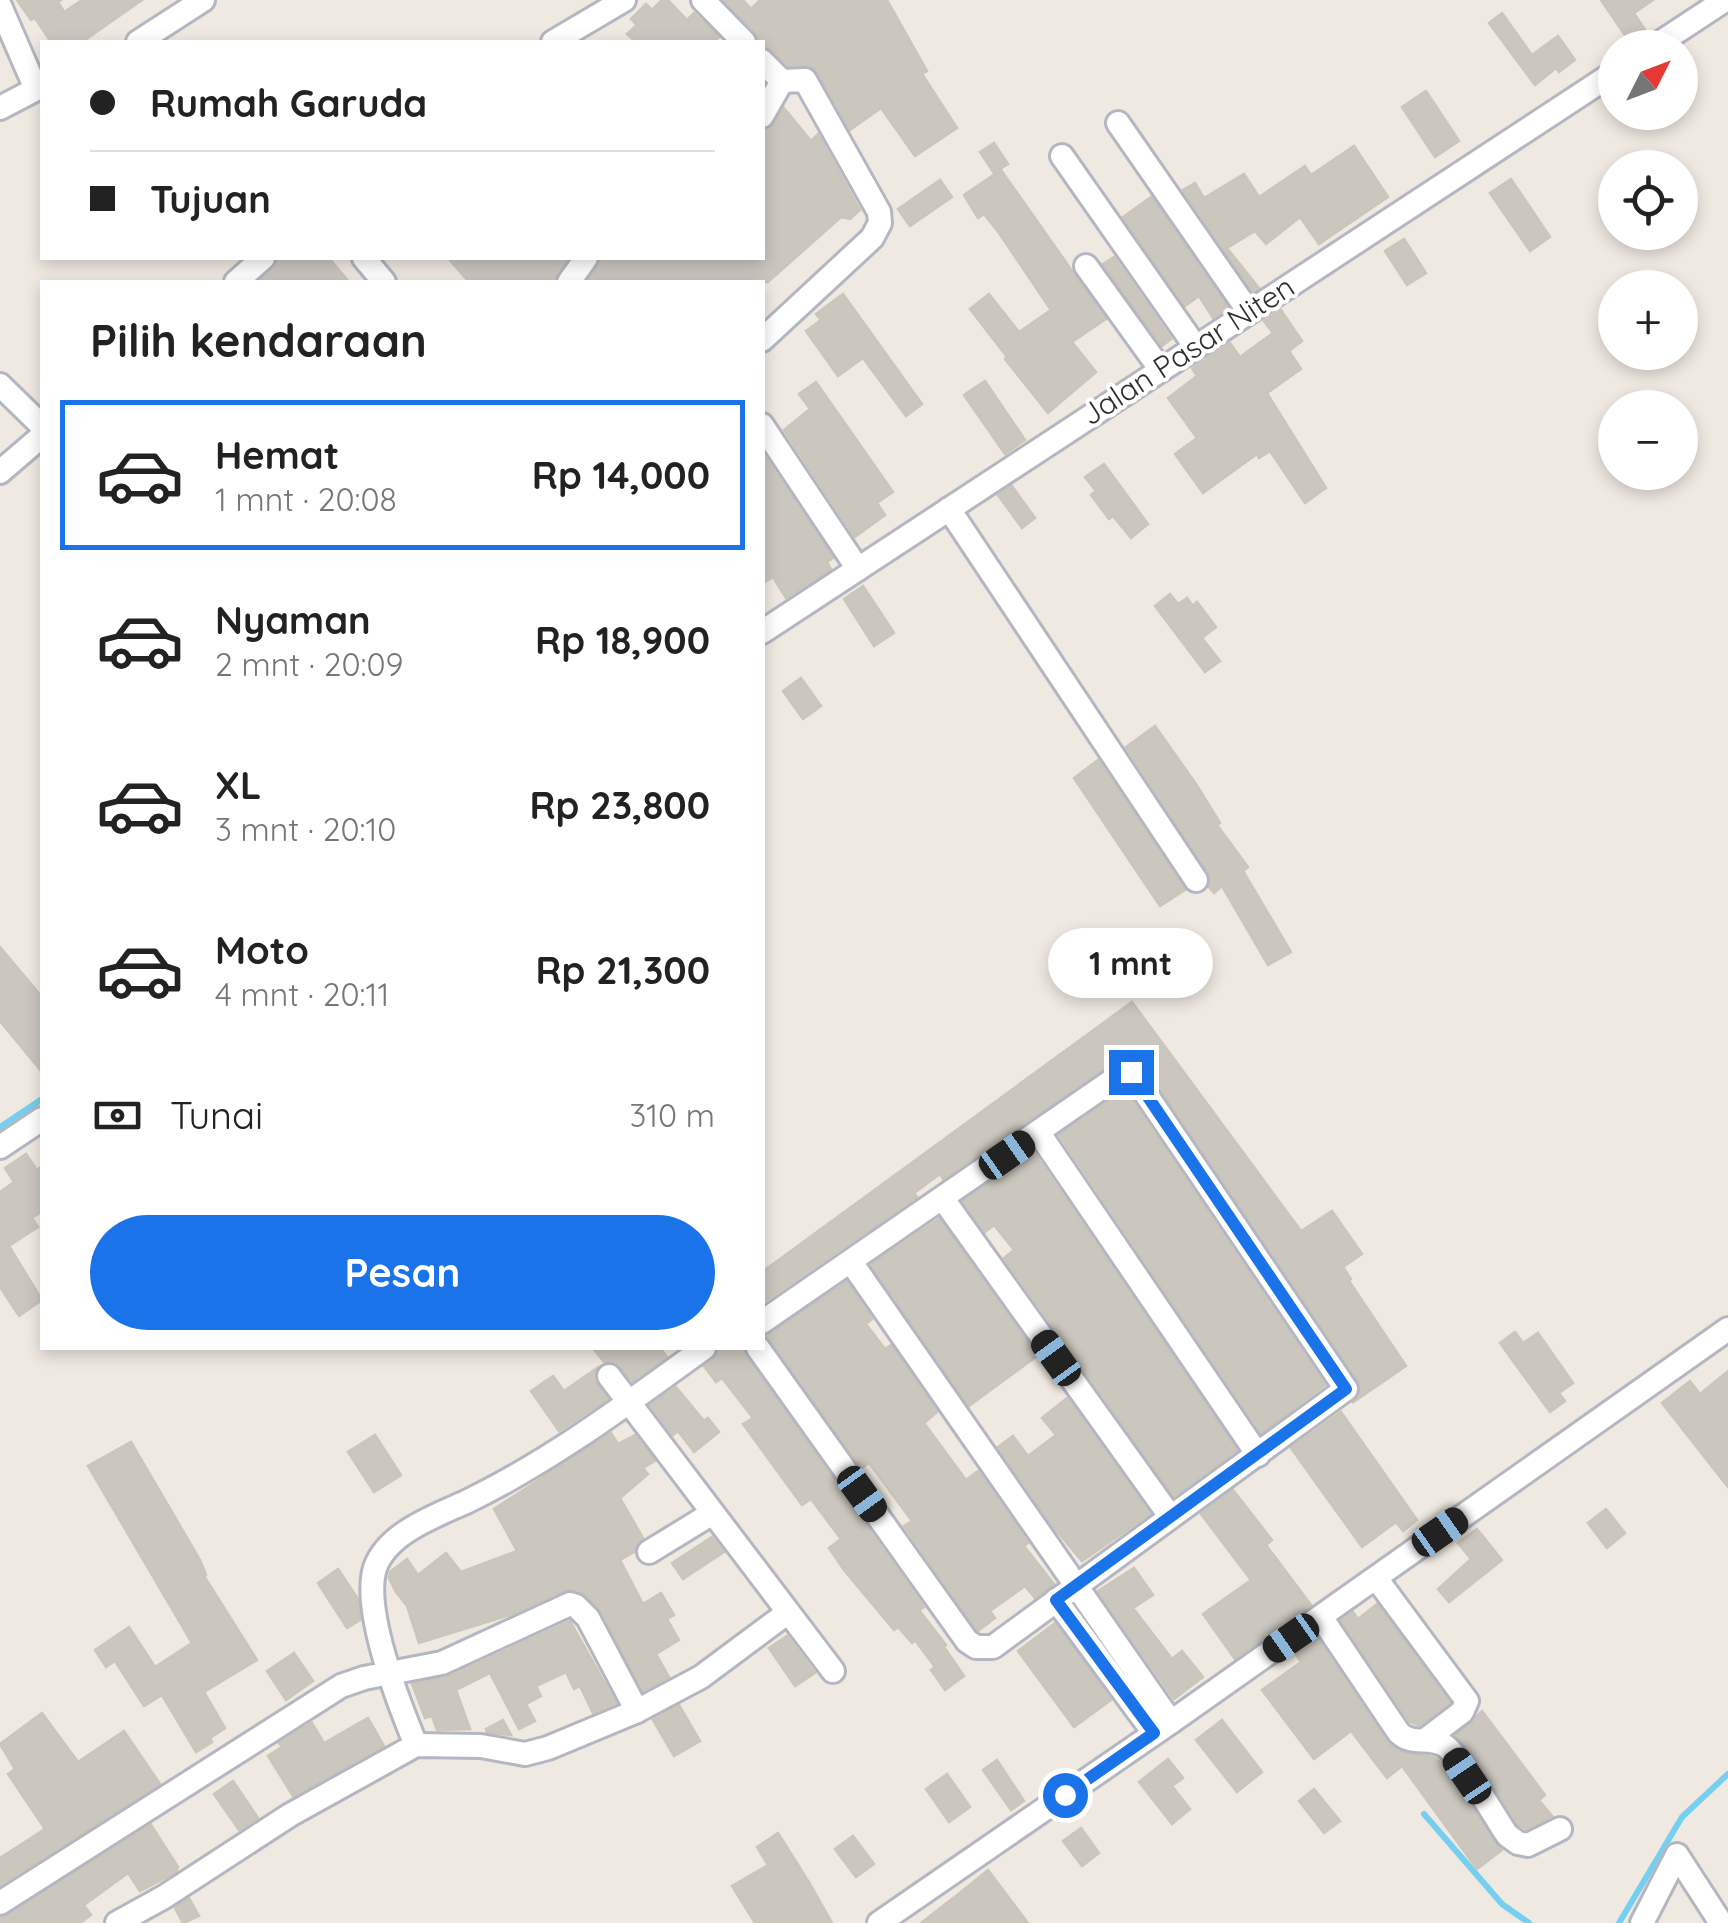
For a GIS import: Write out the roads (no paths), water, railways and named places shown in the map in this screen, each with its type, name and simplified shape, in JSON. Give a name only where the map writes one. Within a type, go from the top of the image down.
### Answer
[{"type":"street","points":[[140,40],[170,9],[202,0]]},
{"type":"street","points":[[556,40],[624,0]]},
{"type":"street","points":[[703,0],[742,40]]},
{"type":"street","points":[[1679,30],[1725,0]]},
{"type":"street","points":[[0,6],[38,88],[6,105]]},
{"type":"street","points":[[765,64],[782,81],[804,80],[879,212],[880,223],[872,238],[765,337]]},
{"type":"street","points":[[765,111],[782,81]]},
{"type":"street","name":"Jalan Pasar Niten","points":[[765,630],[1598,83]]},
{"type":"street","points":[[1118,123],[1248,312]]},
{"type":"street","points":[[1062,156],[1195,346]]},
{"type":"street","points":[[366,260],[382,280]]},
{"type":"street","points":[[1086,266],[1161,370]]},
{"type":"street","points":[[0,385],[40,424]]},
{"type":"street","points":[[765,430],[858,569]]},
{"type":"street","points":[[0,472],[40,438]]},
{"type":"street","points":[[948,509],[1196,880]]},
{"type":"street","points":[[759,1350],[967,1641],[976,1647],[994,1647],[1344,1393],[1346,1387],[1131,1072],[765,1320]]},
{"type":"street","points":[[0,1146],[40,1119]]},
{"type":"street","points":[[1038,1133],[1258,1455]]},
{"type":"street","points":[[943,1199],[1170,1516]]},
{"type":"street","points":[[850,1262],[1076,1586],[1096,1635]]},
{"type":"street","points":[[879,1923],[1728,1329]]},
{"type":"street","points":[[416,1745],[389,1674],[371,1593],[376,1565],[384,1551],[421,1523],[492,1489],[628,1403],[701,1350]]},
{"type":"street","points":[[609,1376],[833,1671]]},
{"type":"street","points":[[649,1552],[711,1514]]},
{"type":"street","points":[[1376,1578],[1467,1701],[1462,1712],[1425,1740]]},
{"type":"street","points":[[1056,1600],[1096,1635],[1162,1728]]},
{"type":"street","points":[[0,1903],[246,1743],[342,1686],[442,1662],[570,1604],[588,1618],[636,1711]]},
{"type":"street","points":[[117,1923],[290,1815],[416,1745],[481,1746],[525,1754],[548,1748],[636,1711],[701,1676],[786,1613]]},
{"type":"street","points":[[1320,1617],[1400,1733],[1414,1742],[1425,1740],[1447,1746],[1518,1843],[1535,1843],[1560,1829]]},
{"type":"street","points":[[1642,1923],[1677,1855],[1721,1923]]},
{"type":"waterway","points":[[0,1127],[40,1100]]},
{"type":"waterway","points":[[1619,1923],[1682,1817],[1728,1774]]},
{"type":"waterway","points":[[1424,1814],[1502,1904],[1529,1923]]}]
